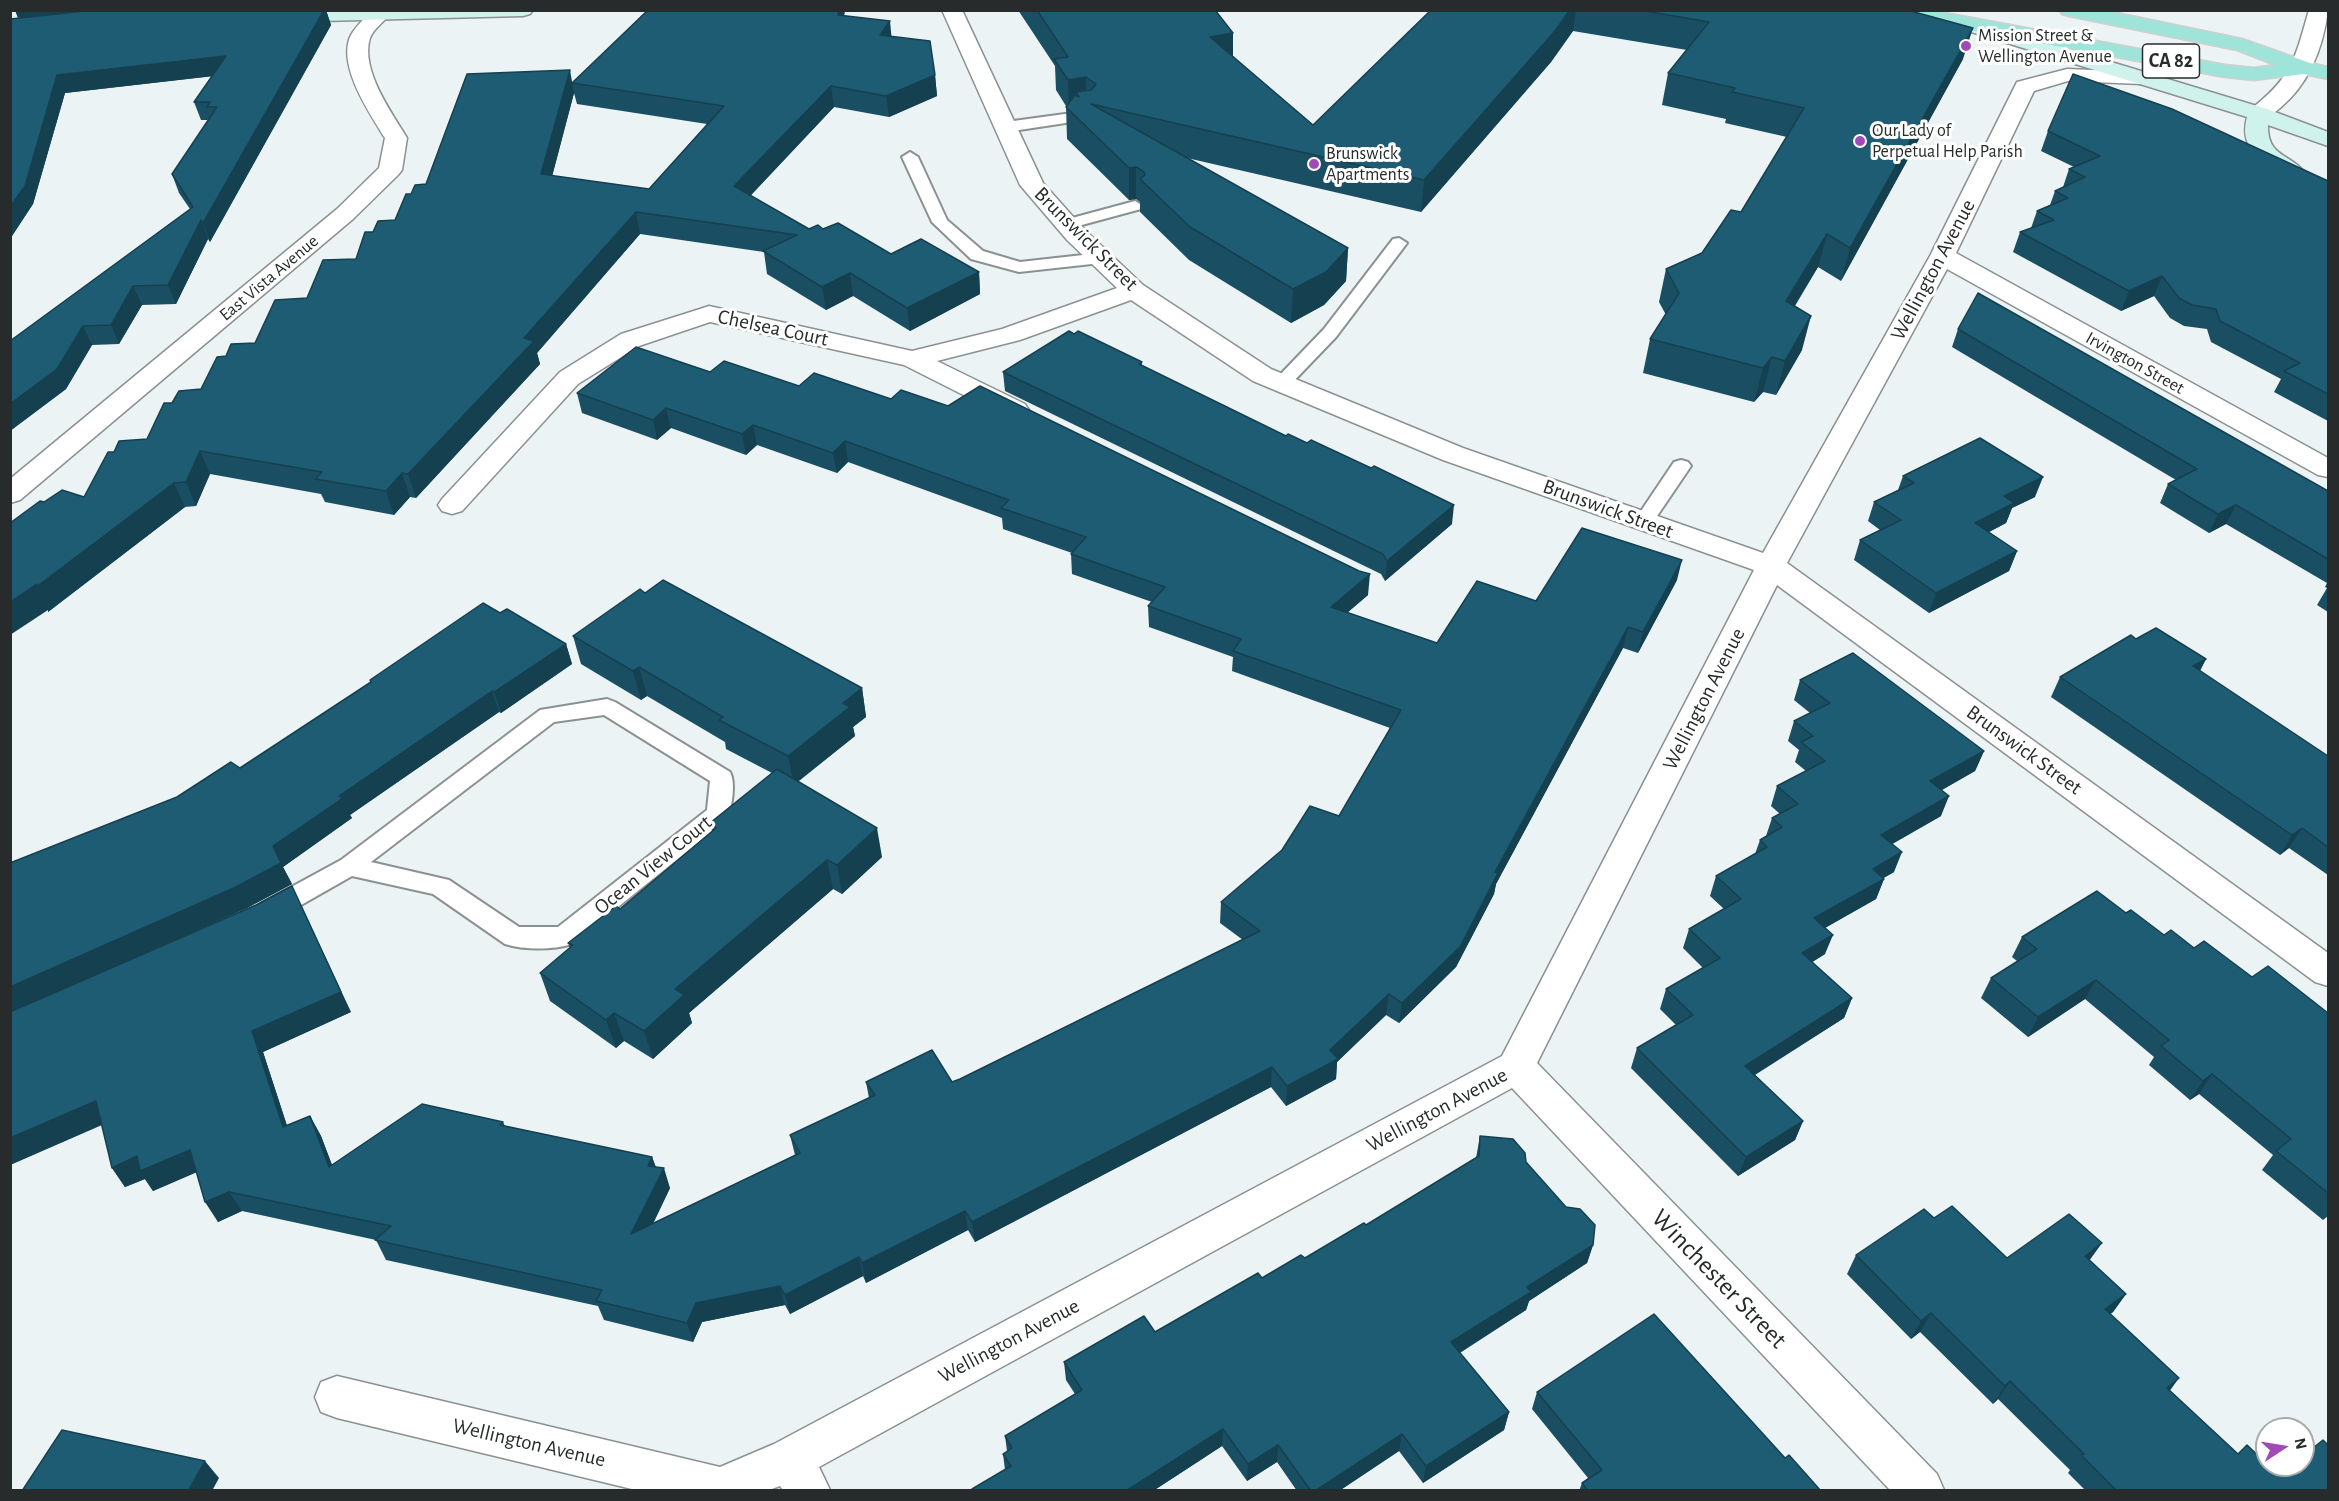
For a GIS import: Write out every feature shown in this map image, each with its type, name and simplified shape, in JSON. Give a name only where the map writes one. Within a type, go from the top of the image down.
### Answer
[{"type":"main road","points":[[260,16],[523,10]]},
{"type":"main road","name":"CA 82","points":[[1893,10],[2225,71],[2254,74],[2304,68]]},
{"type":"main road","name":"CA 82","points":[[2069,10],[2242,45],[2304,68],[2328,73]]},
{"type":"main road","points":[[1962,23],[2259,114],[2328,139]]},
{"type":"main road","points":[[2259,114],[2255,127],[2257,143],[2269,158],[2294,174]]},
{"type":"street","name":"Brunswick Street","points":[[952,10],[1032,185],[1067,224],[1134,290],[1262,375],[1453,454],[1771,566],[2328,972]]},
{"type":"street","points":[[2259,114],[2292,86],[2304,68],[2319,10]]},
{"type":"street","name":"East Vista Avenue","points":[[10,494],[345,214],[390,170],[396,138],[373,99],[359,69],[360,38],[381,13]]},
{"type":"street","name":"Wellington Avenue","points":[[337,1397],[721,1489],[798,1475],[1516,1067],[1771,566],[1942,256],[2025,87],[2067,75],[2142,78]]},
{"type":"street","name":"Irvington Street","points":[[1942,256],[2328,469]]},
{"type":"street","name":"Chelsea Court","points":[[912,359],[1011,335],[1134,290]]},
{"type":"street","name":"Chelsea Court","points":[[452,505],[569,378],[630,340],[709,314],[912,359],[1033,419]]},
{"type":"street","name":"Winchester Street","points":[[1516,1067],[1921,1491]]},
{"type":"lane","points":[[1006,127],[1087,116]]},
{"type":"lane","points":[[910,157],[940,222],[977,255],[1019,267],[1101,258]]},
{"type":"lane","points":[[1067,224],[1134,206]]},
{"type":"lane","points":[[1282,383],[1329,333],[1399,243]]},
{"type":"lane","points":[[1644,521],[1681,466]]},
{"type":"lane","name":"Ocean View Court","points":[[247,922],[349,866],[548,715],[607,707],[722,778],[718,814],[563,937],[514,937],[440,886],[349,866]]},
{"type":"building","points":[[94,10],[324,10],[203,223],[201,220],[168,285],[133,286],[111,325],[83,326],[57,369],[10,404],[10,341],[193,207],[172,174],[217,107],[207,107],[210,102],[194,102],[226,56],[57,75],[25,186],[10,207],[10,19]]},
{"type":"building","points":[[648,10],[839,10],[838,15],[890,21],[880,35],[930,41],[935,75],[886,96],[831,86],[734,186],[809,229],[818,225],[823,229],[838,223],[891,254],[921,239],[979,272],[907,308],[850,273],[822,287],[763,251],[797,235],[636,212],[524,338],[534,341],[408,474],[402,473],[386,491],[315,479],[322,472],[200,451],[186,482],[174,483],[35,588],[37,584],[10,602],[10,523],[40,501],[44,502],[62,490],[84,497],[108,452],[114,452],[119,441],[147,439],[164,403],[172,403],[179,391],[201,389],[217,357],[226,356],[231,344],[255,343],[275,300],[307,298],[323,260],[356,259],[365,232],[373,232],[378,221],[395,220],[406,194],[411,194],[415,185],[426,184],[467,74],[570,70],[541,174],[649,189],[724,106],[572,83]]},
{"type":"building","points":[[1037,10],[1215,10],[1233,33],[1210,37],[1313,125],[1431,10],[1570,10],[1555,31],[1424,180],[1091,104],[1348,248],[1326,272],[1293,289],[1190,227],[1140,179],[1145,175],[1144,172],[1136,167],[1129,168],[1066,107],[1075,95],[1079,97],[1076,92],[1091,90],[1096,84],[1086,77],[1068,80],[1054,59],[1068,57]]},
{"type":"building","points":[[1639,10],[1907,10],[1973,28],[1850,248],[1827,234],[1786,301],[1811,316],[1785,361],[1772,357],[1763,368],[1650,339],[1679,293],[1666,269],[1702,253],[1731,210],[1741,212],[1804,108],[1732,92],[1735,88],[1668,73],[1709,22]]},
{"type":"building","points":[[2073,74],[2172,109],[2328,181],[2328,394],[2284,371],[2300,363],[2220,321],[2216,309],[2192,305],[2179,298],[2162,276],[2129,291],[2020,232],[2054,220],[2037,211],[2068,198],[2055,191],[2085,177],[2069,169],[2100,156],[2048,131]]},
{"type":"building","points":[[1978,293],[2328,491],[2328,559],[2236,505],[2218,514],[2168,484],[2197,469],[1958,329]]},
{"type":"building","points":[[1069,331],[1074,334],[1078,331],[1142,362],[1139,364],[1286,436],[1288,434],[1307,443],[1311,440],[1371,468],[1374,466],[1454,505],[1387,561],[1383,554],[1003,372]]},
{"type":"building","points":[[636,347],[710,372],[724,361],[799,386],[814,373],[891,399],[901,390],[948,406],[980,386],[1359,571],[1370,574],[1331,607],[1437,643],[1477,581],[1536,601],[1582,528],[1682,560],[1643,632],[1628,627],[1495,872],[1498,873],[1460,947],[1402,1003],[1389,994],[1330,1050],[1338,1059],[1287,1086],[1272,1067],[972,1222],[965,1211],[862,1263],[859,1257],[785,1295],[780,1286],[696,1303],[687,1323],[596,1301],[602,1290],[375,1240],[391,1226],[229,1192],[205,1202],[190,1150],[140,1171],[137,1156],[112,1168],[96,1101],[10,1138],[10,1012],[256,905],[292,886],[341,992],[252,1031],[283,1127],[310,1116],[329,1167],[422,1104],[503,1122],[500,1125],[652,1157],[648,1166],[664,1168],[631,1234],[800,1153],[790,1135],[875,1095],[866,1082],[932,1050],[952,1082],[1260,931],[1221,902],[1282,850],[1310,806],[1339,816],[1401,710],[1233,651],[1241,639],[1148,606],[1165,587],[1071,554],[1086,537],[1001,508],[1009,500],[845,441],[833,453],[753,425],[742,434],[666,408],[653,420],[577,393]]},
{"type":"building","points":[[1980,438],[2043,477],[2004,496],[2014,503],[1975,523],[2017,551],[1936,593],[1860,540],[1901,520],[1874,502],[1914,483],[1903,476]]},
{"type":"building","points":[[663,580],[862,688],[843,703],[850,707],[788,756],[719,720],[723,717],[639,667],[633,671],[573,636],[640,589],[645,593]]},
{"type":"building","points":[[483,603],[500,613],[507,609],[566,644],[494,692],[492,691],[339,796],[343,798],[273,846],[281,863],[236,887],[10,987],[10,863],[177,797],[231,762],[240,768],[371,682],[370,680]]},
{"type":"building","points":[[2156,628],[2206,659],[2193,666],[2328,756],[2328,847],[2302,828],[2292,835],[2060,677],[2131,635],[2136,639]]},
{"type":"building","points":[[1853,653],[1984,751],[1930,781],[1949,796],[1881,835],[1902,852],[1873,869],[1884,879],[1814,918],[1833,935],[1802,953],[1852,998],[1745,1066],[1803,1121],[1746,1157],[1637,1048],[1693,1015],[1666,989],[1720,958],[1689,929],[1741,899],[1716,876],[1767,847],[1760,840],[1782,827],[1772,818],[1798,804],[1777,786],[1825,761],[1801,742],[1813,736],[1794,721],[1830,703],[1800,680]]},
{"type":"building","points":[[777,769],[877,828],[837,865],[827,860],[675,989],[684,995],[644,1031],[614,1013],[606,1020],[540,973],[573,945],[568,943],[616,906],[620,909],[716,828],[710,823]]},
{"type":"building","points":[[2097,891],[2126,913],[2131,910],[2164,935],[2171,930],[2194,948],[2204,941],[2252,977],[2268,966],[2328,1013],[2328,1193],[2276,1151],[2291,1139],[2212,1074],[2203,1081],[2161,1046],[2169,1040],[2096,980],[2038,1017],[1991,978],[2037,949],[2022,937]]},
{"type":"building","points":[[1480,1136],[1513,1139],[1525,1153],[1526,1162],[1566,1207],[1580,1209],[1595,1225],[1593,1245],[1527,1287],[1531,1292],[1451,1342],[1509,1412],[1426,1466],[1402,1434],[1315,1491],[1311,1491],[1278,1445],[1248,1464],[1223,1429],[1126,1491],[973,1491],[972,1489],[1011,1466],[1003,1454],[1012,1448],[1005,1436],[1082,1390],[1064,1362],[1144,1316],[1155,1332],[1258,1273],[1262,1278],[1301,1255],[1305,1258],[1364,1223],[1366,1225],[1479,1156]]},
{"type":"building","points":[[1952,1206],[2007,1258],[2069,1214],[2102,1243],[2085,1256],[2126,1294],[2105,1309],[2179,1378],[2167,1388],[2238,1454],[2247,1445],[2255,1453],[2255,1477],[2315,1477],[2315,1446],[2323,1440],[2328,1445],[2328,1491],[2117,1491],[2081,1455],[2084,1454],[2010,1381],[2005,1386],[1931,1313],[1921,1321],[1856,1255],[1924,1209],[1934,1218]]},
{"type":"building","points":[[1654,1314],[1785,1458],[1789,1455],[1821,1491],[1588,1491],[1582,1483],[1602,1470],[1537,1392]]},
{"type":"building","points":[[62,1430],[205,1461],[188,1491],[22,1491]]},
{"type":"place","name":"Mission Street & Wellington Avenue","points":[[1966,46]]},
{"type":"place","name":"Our Lady of Perpetual Help Parish","points":[[1860,141]]},
{"type":"place","name":"Brunswick Apartments","points":[[1314,164]]}]
